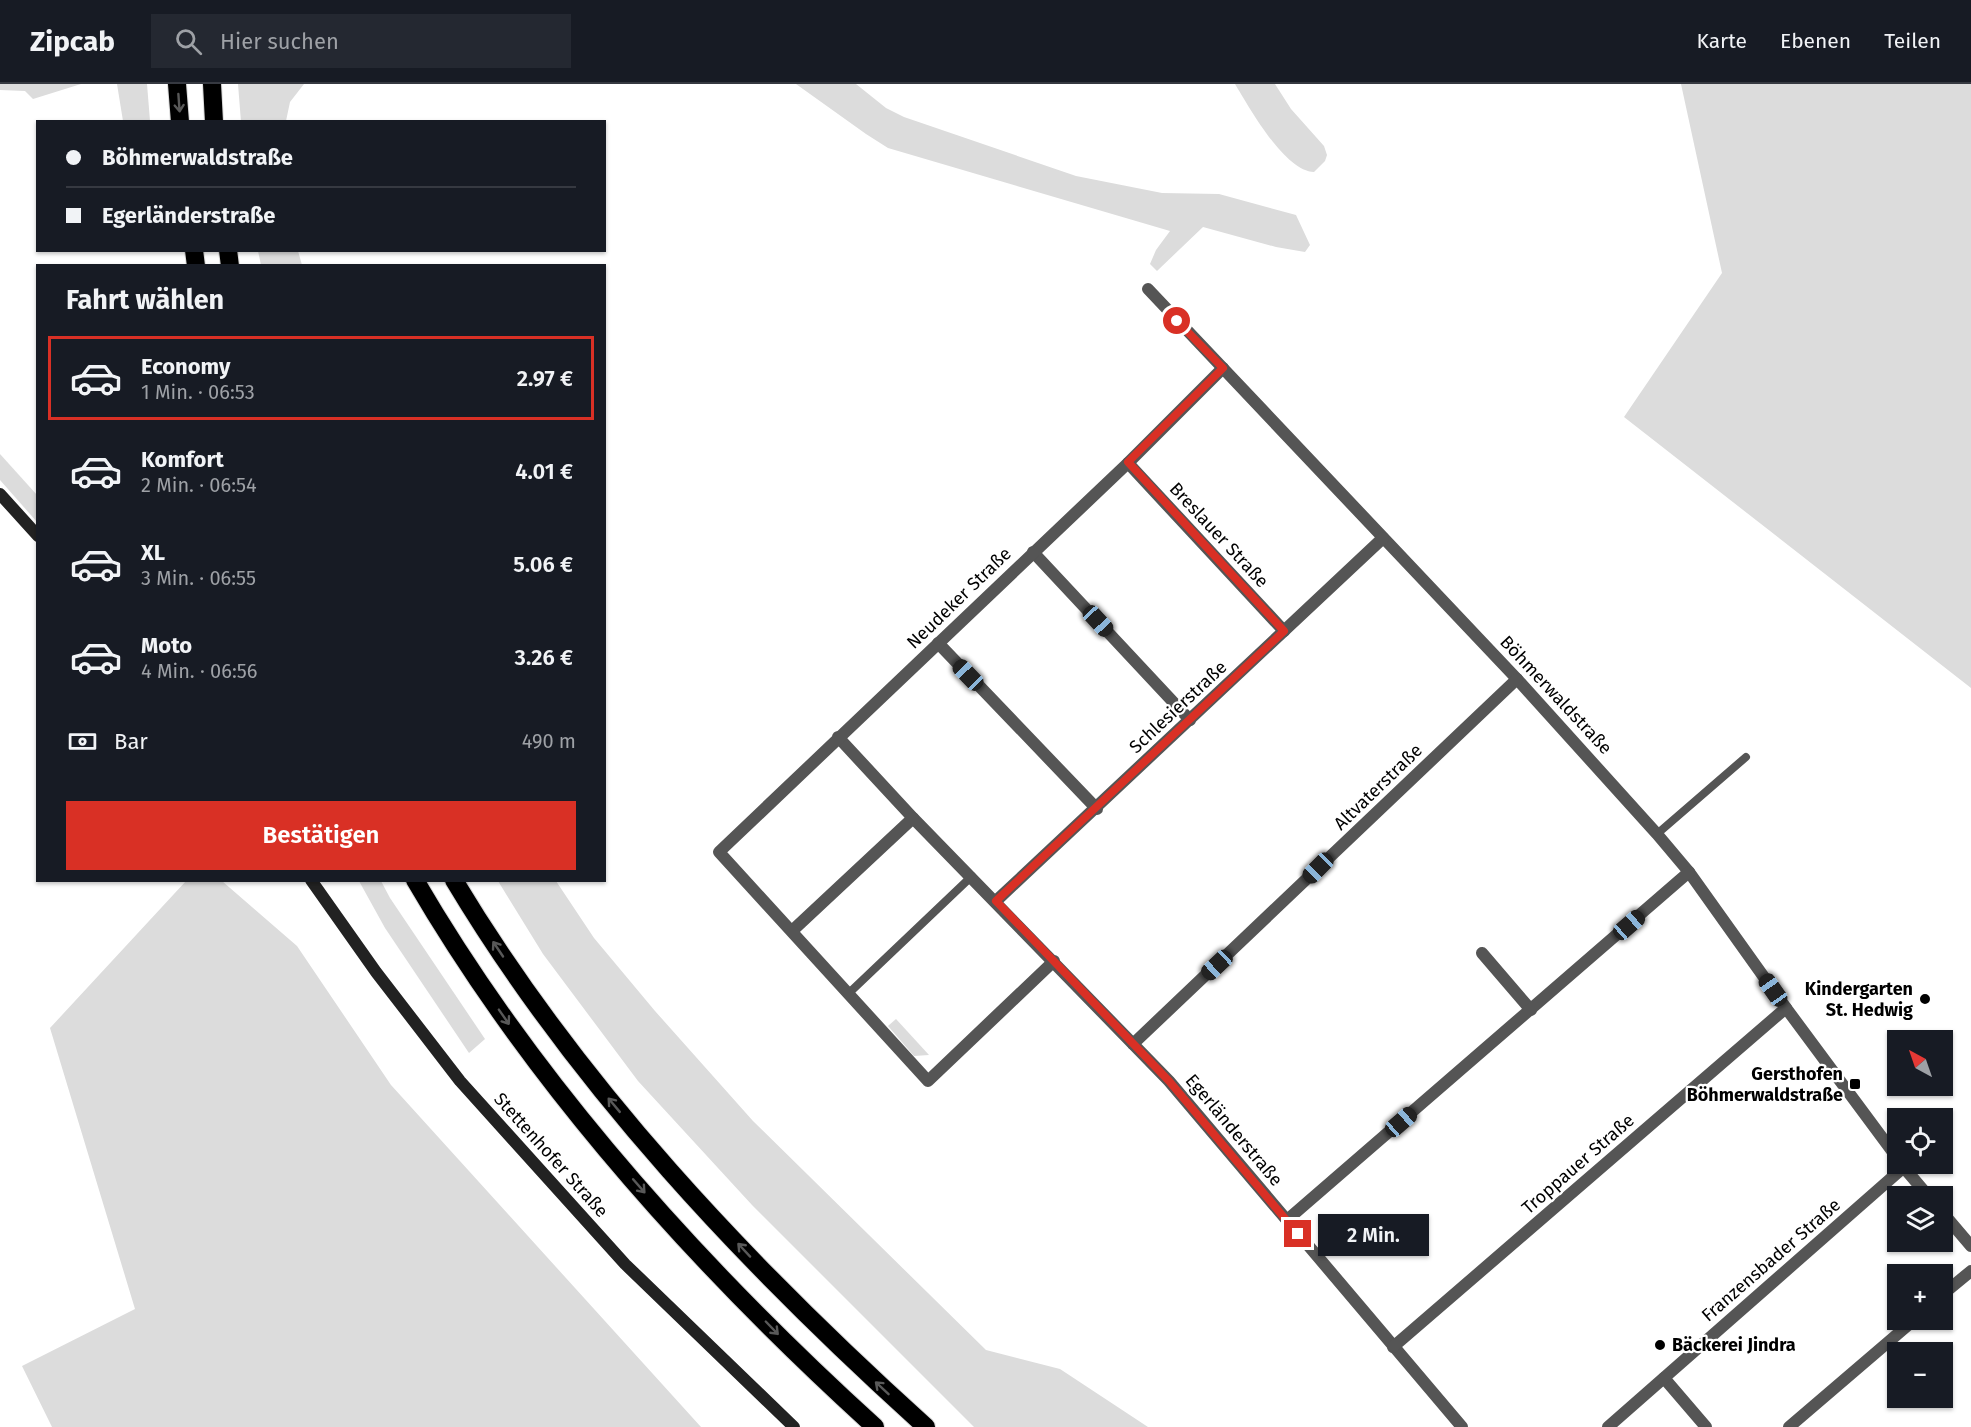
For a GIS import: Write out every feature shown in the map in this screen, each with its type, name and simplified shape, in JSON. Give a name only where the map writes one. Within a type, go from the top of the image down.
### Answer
[{"type":"highway","points":[[177,84],[180,120]]},
{"type":"highway","points":[[212,84],[214,120]]},
{"type":"highway","points":[[416,882],[456,949],[506,1021],[594,1134],[660,1211],[718,1273],[796,1353],[875,1427]]},
{"type":"highway","points":[[455,882],[538,1007],[630,1124],[777,1285],[878,1384],[926,1427]]},
{"type":"street","name":"Böhmerwaldstraße","points":[[1148,290],[1517,679],[1658,834],[1689,872],[1887,1144]]},
{"type":"street","name":"Neudeker Straße","points":[[792,931],[719,852],[1128,462],[1223,368]]},
{"type":"street","name":"Breslauer Straße","points":[[1128,462],[1284,631]]},
{"type":"street","points":[[0,494],[36,534]]},
{"type":"street","name":"Schlesierstraße","points":[[996,901],[1097,809],[1383,538]]},
{"type":"street","points":[[1033,552],[1190,720]]},
{"type":"street","points":[[938,643],[1097,809]]},
{"type":"street","name":"Altvaterstraße","points":[[1132,1044],[1517,679]]},
{"type":"street","name":"Egerländerstraße","points":[[838,737],[1169,1081],[1462,1427]]},
{"type":"street","points":[[914,818],[792,931],[928,1081],[1054,961]]},
{"type":"street","points":[[1287,1220],[1689,872]]},
{"type":"street","name":"Stettenhofer Straße","points":[[312,882],[376,972],[460,1081],[625,1264],[794,1427]]},
{"type":"street","points":[[1482,953],[1531,1010]]},
{"type":"street","name":"Troppauer Straße","points":[[1393,1347],[1786,1008]]},
{"type":"street","name":"Franzensbader Straße","points":[[1608,1427],[1889,1174]]},
{"type":"street","name":"Böhmerwaldstraße","points":[[1910,1174],[1920,1186]]},
{"type":"street","points":[[1953,1225],[1971,1246]]},
{"type":"street","points":[[1953,1286],[1971,1271]]},
{"type":"street","points":[[1789,1427],[1902,1330]]},
{"type":"street","points":[[1664,1378],[1706,1427]]},
{"type":"lane","points":[[1658,834],[1746,757]]},
{"type":"lane","points":[[849,993],[972,876]]},
{"type":"shaded area","points":[[0,84],[81,84],[33,99],[25,91],[0,90]]},
{"type":"shaded area","points":[[117,84],[147,84],[150,120],[123,120]]},
{"type":"shaded area","points":[[238,84],[304,84],[290,102],[286,120],[241,120]]},
{"type":"shaded area","points":[[796,84],[856,84],[886,108],[904,117],[1076,176],[1162,193],[1219,194],[1296,215],[1310,245],[1305,252],[1276,247],[1203,227],[1157,271],[1150,264],[1156,250],[1170,231],[888,148]]},
{"type":"shaded area","points":[[1235,84],[1275,84],[1291,109],[1324,146],[1327,155],[1325,161],[1314,172],[1303,169],[1291,161],[1269,137]]},
{"type":"shaded area","points":[[1681,84],[1971,84],[1971,688],[1624,417],[1722,273]]},
{"type":"shaded area","points":[[258,252],[298,252],[302,264],[261,264]]},
{"type":"shaded area","points":[[0,454],[36,494],[36,521],[0,480]]},
{"type":"shaded area","points":[[185,882],[223,882],[297,946],[391,1085],[701,1427],[52,1427],[22,1366],[135,1309],[50,1028]]},
{"type":"shaded area","points":[[360,882],[382,882],[485,1039],[469,1053],[385,928]]},
{"type":"shaded area","points":[[499,882],[557,882],[594,938],[655,1011],[753,1121],[986,1350],[1060,1369],[1148,1427],[974,1427],[752,1205],[638,1081],[543,954]]},
{"type":"shaded area","points":[[896,1019],[929,1055],[914,1056],[888,1026]]},
{"type":"place","name":"Kindergarten St. Hedwig","points":[[1925,999]]},
{"type":"place","name":"Gersthofen Böhmerwaldstraße","points":[[1855,1084]]},
{"type":"place","name":"Bäckerei Jindra","points":[[1660,1345]]},
{"type":"route","points":[[1177,321],[1223,368],[1128,462],[1284,631],[1097,809],[996,901],[1169,1081],[1298,1234]]}]
